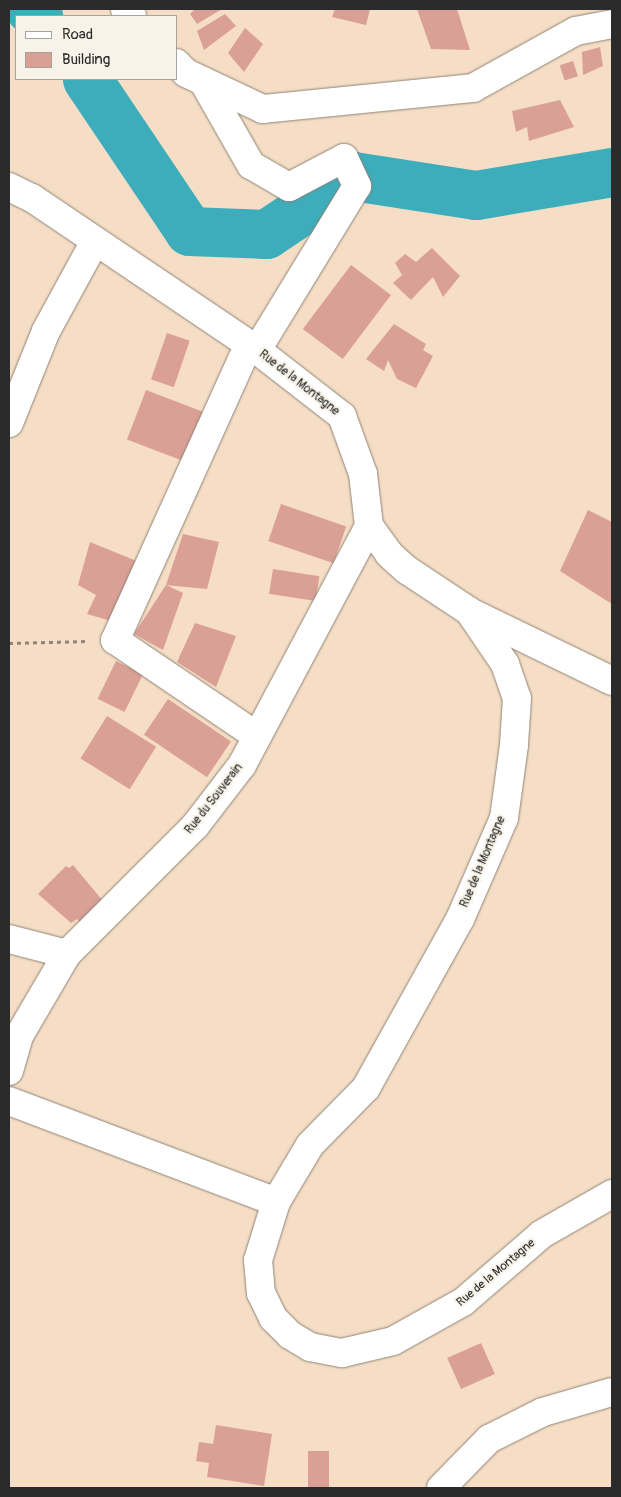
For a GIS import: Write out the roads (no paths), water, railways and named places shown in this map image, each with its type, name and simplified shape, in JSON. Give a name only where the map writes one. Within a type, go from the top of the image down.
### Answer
[{"type":"street","points":[[178,65],[186,73],[263,108],[472,88],[576,31],[612,24]]},
{"type":"street","points":[[203,80],[251,164],[288,188],[344,158],[358,186],[252,348],[115,640],[257,736]]},
{"type":"street","name":"Rue de la Montagne","points":[[9,186],[95,241],[252,348],[342,416],[363,474],[370,526],[389,554],[407,570],[469,611],[505,664],[517,698],[514,745],[504,818],[460,919],[366,1088],[310,1145],[276,1202],[258,1260],[261,1293],[273,1318],[290,1335],[310,1347],[342,1353],[393,1342],[431,1323],[463,1302],[542,1234],[612,1194]]},
{"type":"street","points":[[9,423],[46,330],[95,241]]},
{"type":"street","name":"Rue du Souverain","points":[[9,1071],[19,1036],[67,954],[195,826],[242,765],[370,526]]},
{"type":"street","points":[[469,611],[612,681]]},
{"type":"street","points":[[9,939],[67,954]]},
{"type":"street","points":[[9,1101],[276,1202]]},
{"type":"street","points":[[442,1488],[489,1439],[543,1412],[612,1392]]},
{"type":"waterway","points":[[30,9],[37,15]]},
{"type":"waterway","points":[[88,80],[189,231],[266,234],[353,176],[476,195],[612,172]]}]
